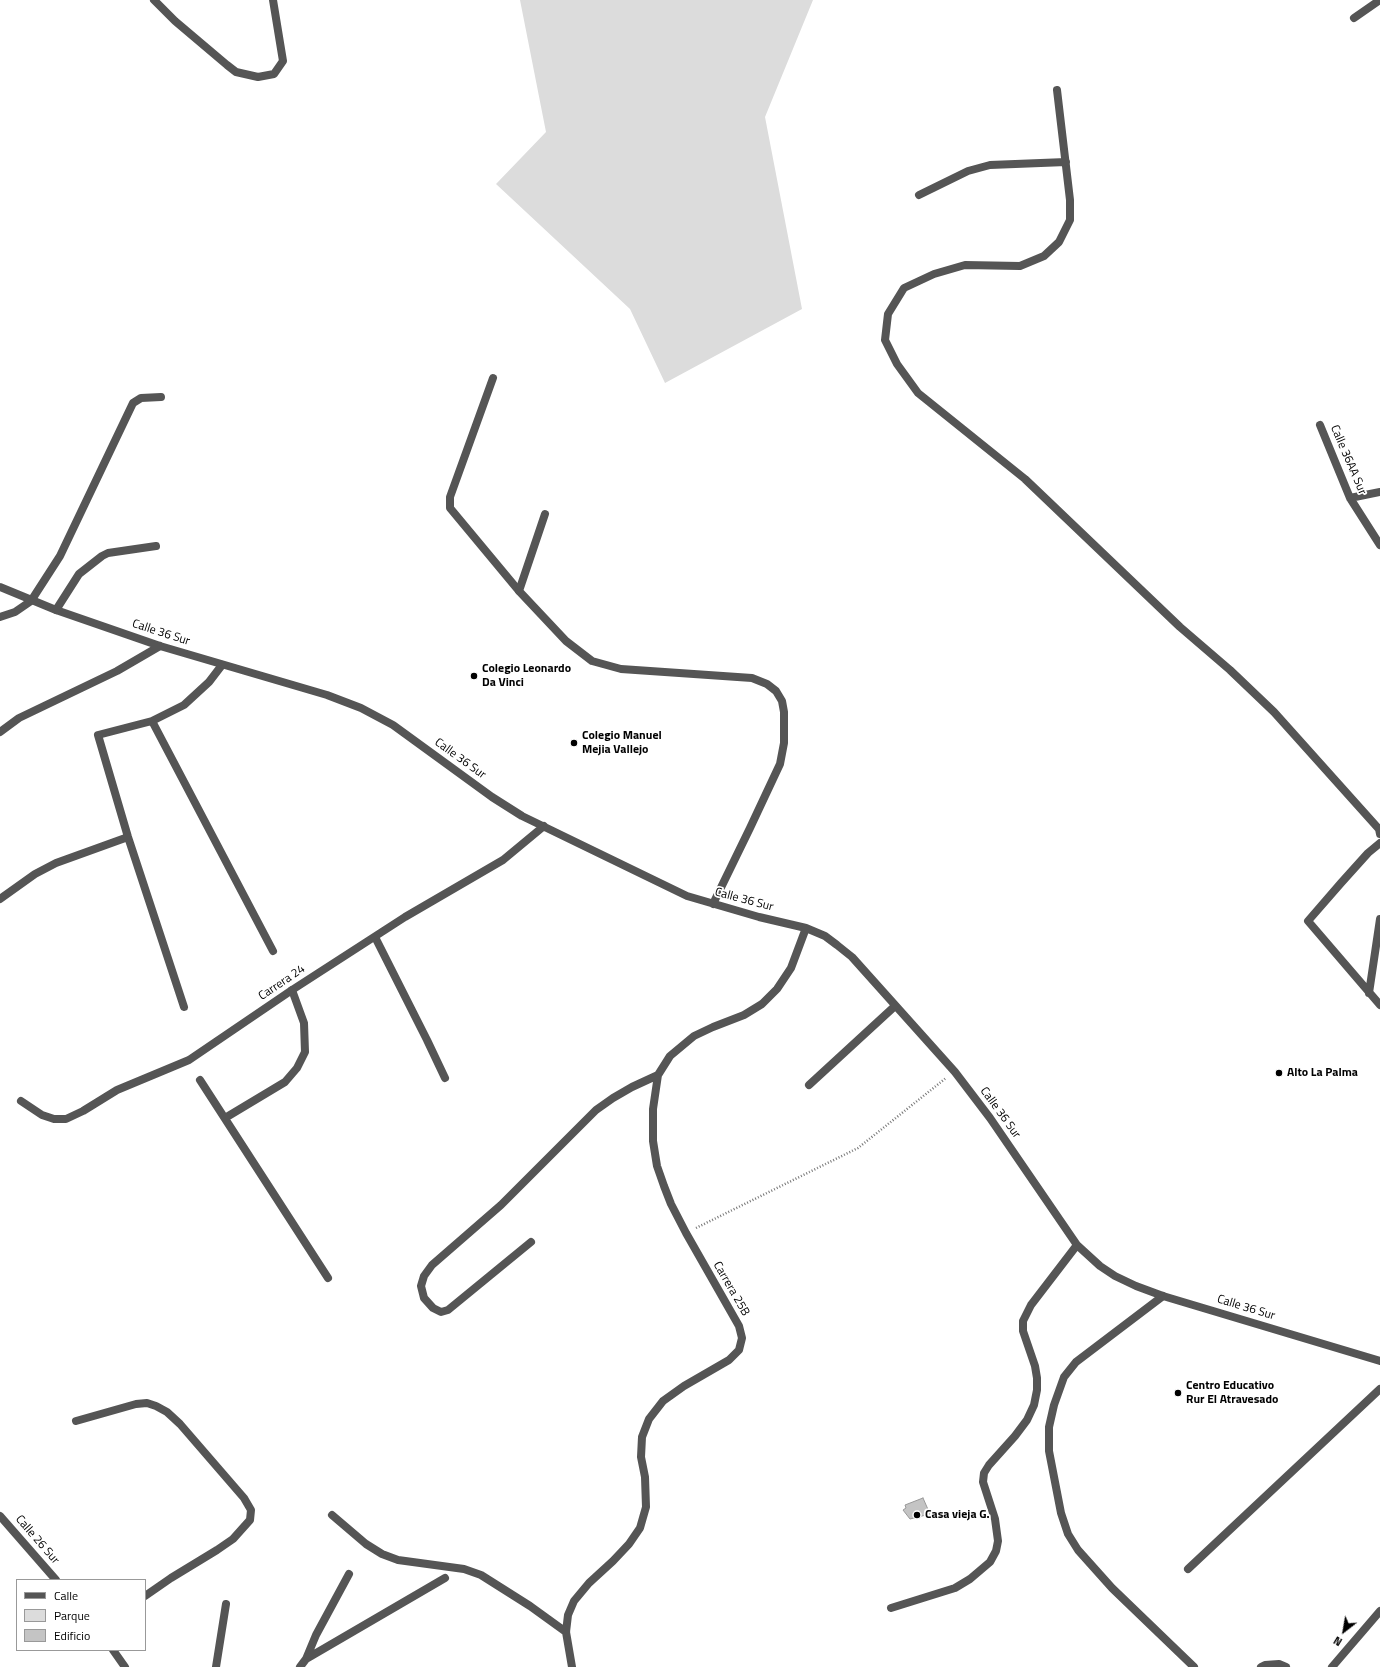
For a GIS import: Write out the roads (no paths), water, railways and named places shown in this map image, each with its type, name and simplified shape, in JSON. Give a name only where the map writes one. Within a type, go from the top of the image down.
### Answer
[{"type":"street","points":[[154,0],[236,72],[258,77],[274,74],[283,61],[273,0]]},
{"type":"street","points":[[1354,18],[1380,0]]},
{"type":"street","points":[[1057,90],[1070,200],[1070,220],[1059,242],[1044,256],[1020,266],[965,265],[934,274],[904,288],[888,314],[885,340],[898,364],[918,393],[1025,479],[1180,627],[1230,670],[1274,712],[1379,829],[1380,834]]},
{"type":"street","points":[[919,195],[968,171],[990,165],[1066,162]]},
{"type":"street","points":[[492,378],[450,497],[450,508],[519,592],[566,641],[592,661],[621,669],[752,678],[767,684],[776,691],[782,701],[785,724],[784,743],[780,764],[747,836],[713,904]]},
{"type":"street","points":[[0,617],[15,612],[31,601],[60,556],[133,403],[141,398],[161,397]]},
{"type":"street","name":"Calle 36AA Sur","points":[[1320,425],[1350,498],[1380,545]]},
{"type":"street","points":[[1350,498],[1380,492]]},
{"type":"street","points":[[519,592],[545,514]]},
{"type":"street","points":[[56,610],[79,574],[102,556],[108,553],[156,546]]},
{"type":"street","name":"Calle 36 Sur","points":[[0,587],[31,601],[160,646],[327,695],[361,708],[393,726],[492,797],[522,816],[687,896],[806,928],[825,936],[852,957],[955,1072],[990,1118],[1077,1245],[1100,1266],[1136,1286],[1163,1296],[1380,1361]]},
{"type":"street","points":[[0,732],[19,718],[117,671],[160,646]]},
{"type":"street","points":[[184,1007],[128,837],[98,735],[152,720],[184,705],[209,682],[222,665]]},
{"type":"street","points":[[152,720],[272,951]]},
{"type":"street","name":"Carrera 24","points":[[22,1101],[42,1115],[54,1119],[66,1119],[83,1111],[118,1090],[189,1060],[292,990],[405,917],[504,860],[544,826]]},
{"type":"street","points":[[0,899],[35,874],[56,864],[128,837]]},
{"type":"street","points":[[1380,844],[1368,854],[1340,883],[1308,922],[1380,1005]]},
{"type":"street","points":[[1370,993],[1380,919]]},
{"type":"street","name":"Carrera 25B","points":[[572,1667],[566,1632],[568,1615],[574,1601],[589,1583],[629,1544],[640,1528],[646,1507],[645,1477],[640,1457],[642,1437],[649,1419],[663,1401],[684,1386],[729,1360],[739,1350],[742,1338],[739,1326],[671,1204],[657,1166],[653,1141],[653,1109],[658,1075],[670,1056],[694,1036],[744,1015],[762,1004],[772,994],[791,968],[806,928]]},
{"type":"street","points":[[375,937],[445,1078]]},
{"type":"street","points":[[225,1118],[285,1082],[297,1068],[305,1052],[304,1023],[292,990]]},
{"type":"street","points":[[809,1085],[895,1006]]},
{"type":"street","points":[[531,1242],[448,1310],[441,1312],[433,1308],[424,1298],[421,1286],[424,1276],[432,1265],[501,1204],[596,1110],[619,1094],[658,1075]]},
{"type":"street","points":[[200,1080],[328,1278]]},
{"type":"street","points":[[891,1608],[955,1588],[970,1579],[990,1562],[996,1551],[998,1541],[995,1519],[983,1482],[984,1473],[1027,1420],[1034,1405],[1037,1390],[1036,1372],[1023,1331],[1023,1321],[1031,1304],[1077,1245]]},
{"type":"street","points":[[1163,1296],[1076,1362],[1064,1376],[1055,1400],[1048,1427],[1049,1451],[1061,1513],[1068,1534],[1078,1550],[1112,1588],[1194,1667]]},
{"type":"street","points":[[1188,1569],[1380,1389]]},
{"type":"street","points":[[76,1421],[136,1404],[147,1403],[156,1406],[167,1412],[180,1424],[244,1498],[251,1510],[250,1520],[233,1539],[146,1595]]},
{"type":"street","name":"Calle 26 Sur","points":[[0,1516],[55,1579]]},
{"type":"street","points":[[332,1516],[366,1544],[382,1554],[398,1560],[464,1569],[481,1575],[530,1606],[566,1632]]},
{"type":"street","points":[[300,1667],[306,1659],[316,1635],[350,1574]]},
{"type":"street","points":[[306,1659],[445,1578]]},
{"type":"street","points":[[216,1667],[226,1604]]},
{"type":"street","points":[[1332,1667],[1380,1611]]},
{"type":"street","points":[[114,1651],[125,1667]]},
{"type":"street","points":[[1261,1667],[1279,1664],[1286,1667]]},
{"type":"place","name":"Colegio Leonardo Da Vinci","points":[[474,676]]},
{"type":"place","name":"Colegio Manuel Mejia Vallejo","points":[[574,743]]},
{"type":"place","name":"Alto La Palma","points":[[1279,1073]]},
{"type":"place","name":"Centro Educativo Rur El Atravesado","points":[[1178,1393]]},
{"type":"place","name":"Casa vieja G.","points":[[917,1515]]}]
